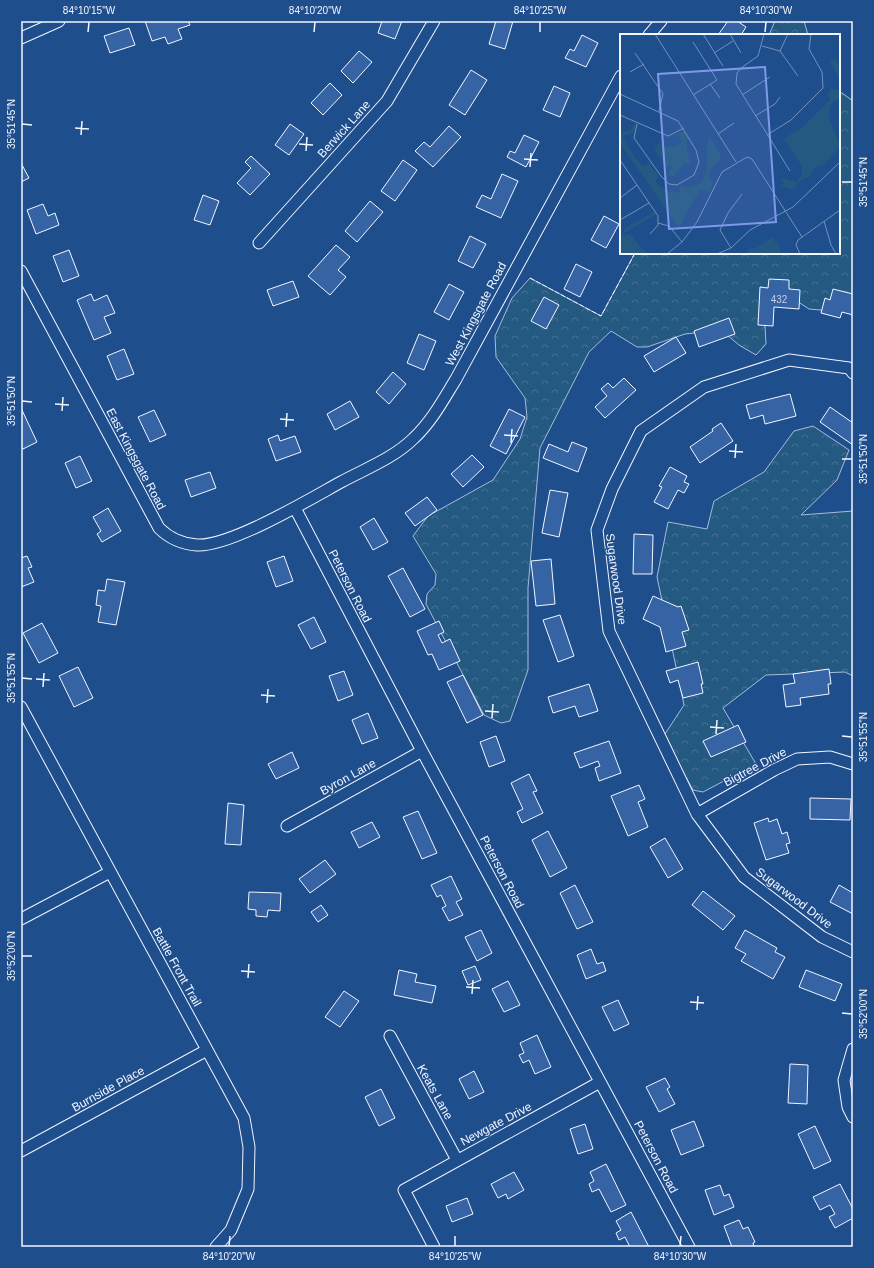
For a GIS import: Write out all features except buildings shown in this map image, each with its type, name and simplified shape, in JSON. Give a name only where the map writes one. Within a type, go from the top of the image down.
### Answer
[{"type":"street","points":[[21,38],[59,21]]},
{"type":"street","name":"Berwick Lane","points":[[259,243],[387,101],[434,21]]},
{"type":"street","points":[[650,34],[660,21]]},
{"type":"street","name":"West Kingsgate Road","points":[[295,508],[389,457],[414,439],[434,416],[456,379],[620,78]]},
{"type":"street","name":"East Kingsgate Road","points":[[21,271],[145,504],[159,528],[169,537],[197,545],[216,542],[240,534],[295,508]]},
{"type":"street","name":"Sugarwood Drive","points":[[853,373],[849,368],[789,360],[704,387],[641,431],[612,489],[597,530],[610,631],[697,814],[744,877],[822,937],[853,952]]},
{"type":"street","name":"Peterson Road","points":[[295,508],[422,751],[689,1247]]},
{"type":"street","name":"Battle Front Trail","points":[[21,707],[244,1118],[249,1147],[248,1189],[231,1230],[216,1247]]},
{"type":"street","name":"Byron Lane","points":[[286,826],[422,751]]},
{"type":"street","name":"Bigtree Drive","points":[[697,814],[774,770],[797,759],[830,757],[853,764]]},
{"type":"street","points":[[21,919],[110,872]]},
{"type":"street","name":"Keats Lane","points":[[390,1036],[457,1160]]},
{"type":"street","points":[[853,1049],[844,1080],[848,1107],[853,1117]]},
{"type":"street","name":"Burnside Place","points":[[21,1151],[207,1050]]},
{"type":"street","name":"Newgate Drive","points":[[434,1247],[404,1190],[600,1082]]},
{"type":"green space","points":[[775,21],[804,21],[808,34],[769,34]]},
{"type":"green space","points":[[840,92],[853,101],[853,313],[809,309],[786,294],[764,308],[766,344],[756,355],[739,345],[721,330],[685,334],[647,347],[637,347],[611,331],[589,352],[540,448],[528,588],[528,670],[510,721],[501,723],[484,715],[426,604],[427,594],[435,585],[436,574],[413,536],[428,516],[493,480],[520,439],[527,417],[525,398],[496,357],[495,336],[512,298],[530,278],[601,316],[634,254],[840,254]]},
{"type":"green space","points":[[813,426],[849,450],[837,480],[801,515],[853,511],[853,676],[845,672],[766,675],[723,708],[756,764],[703,792],[693,790],[663,737],[684,705],[657,577],[668,522],[707,529],[714,501],[764,472],[794,431]]},
{"type":"fence","points":[[530,278],[601,316],[634,254]]}]
